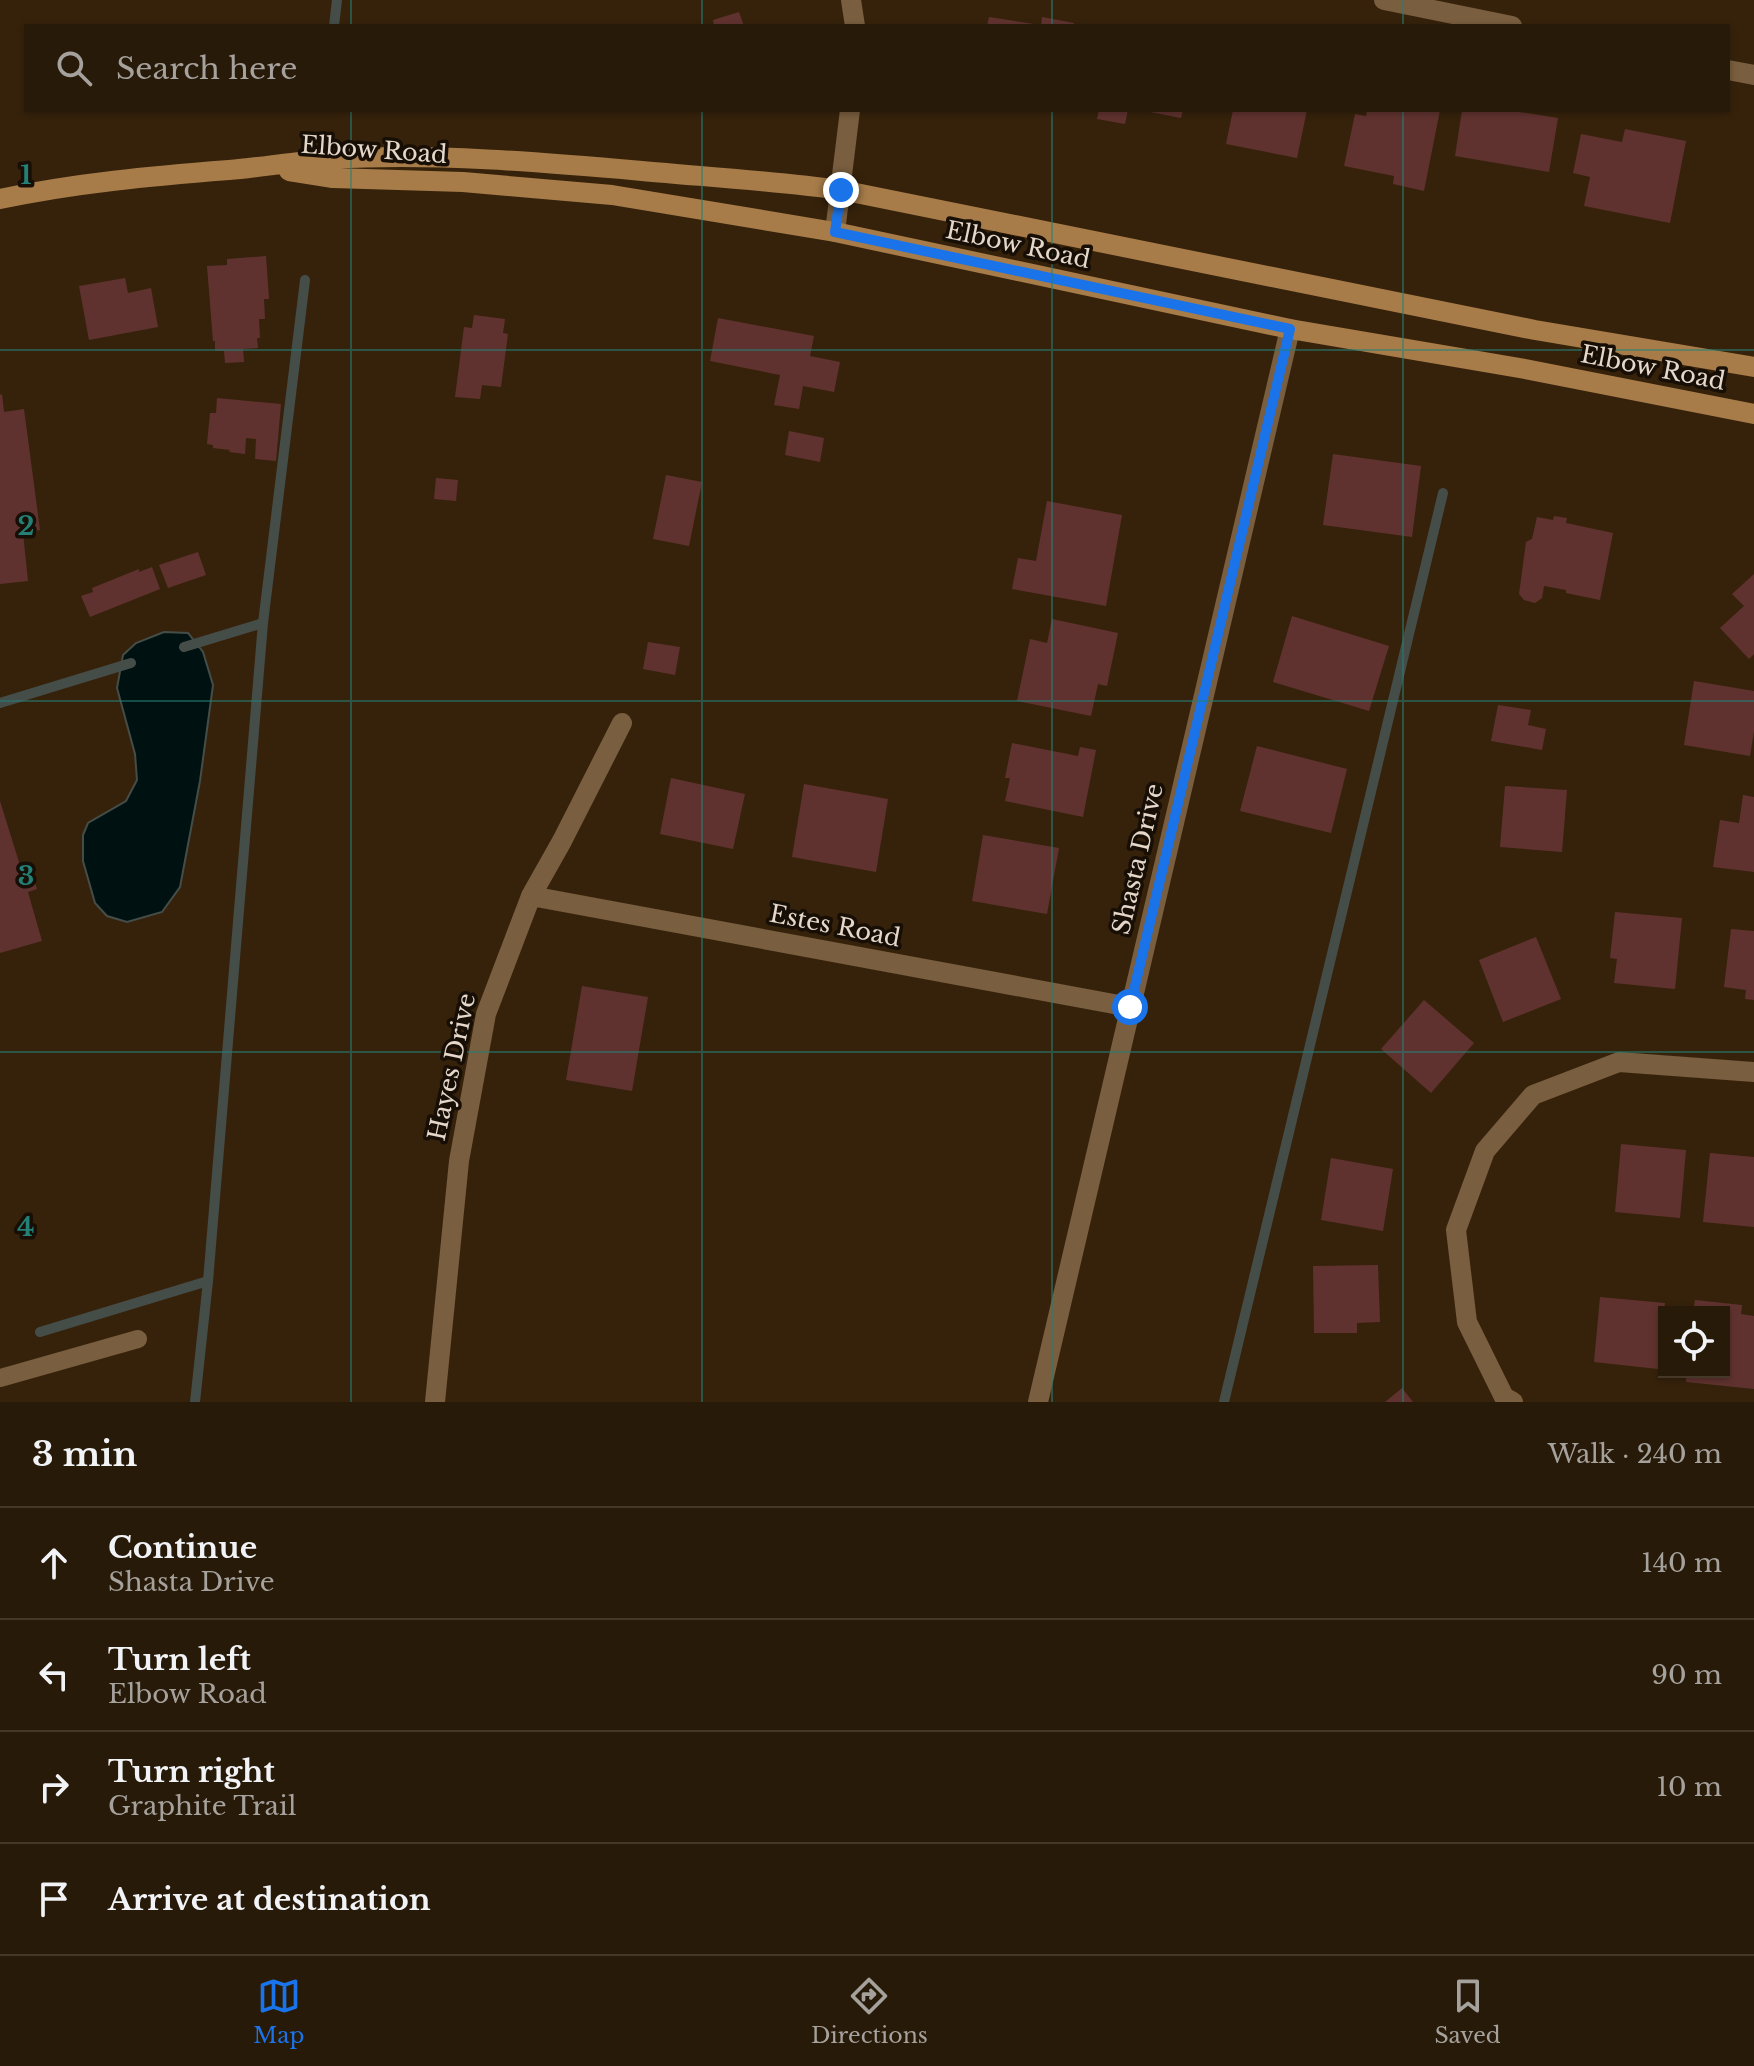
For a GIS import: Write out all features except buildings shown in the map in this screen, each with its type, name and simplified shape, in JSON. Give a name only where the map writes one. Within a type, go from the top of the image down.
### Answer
[{"type":"main road","name":"Elbow Road","points":[[0,199],[48,188],[331,159],[501,161],[784,182],[841,190],[1535,330],[1754,367]]},
{"type":"main road","name":"Elbow Road","points":[[266,167],[333,178],[463,182],[612,195],[835,232],[1290,329],[1525,369],[1754,414]]},
{"type":"street","points":[[851,0],[855,24]]},
{"type":"street","points":[[1384,0],[1502,24]]},
{"type":"street","points":[[1730,70],[1754,75]]},
{"type":"street","points":[[835,232],[850,112]]},
{"type":"street","name":"Shasta Drive","points":[[1038,1402],[1290,329]]},
{"type":"street","name":"Hayes Drive","points":[[435,1402],[459,1161],[486,1014],[531,896],[622,723]]},
{"type":"street","name":"Estes Road","points":[[531,896],[1130,1007]]},
{"type":"street","points":[[1513,1402],[1504,1397],[1467,1322],[1456,1230],[1485,1151],[1533,1095],[1619,1062],[1754,1072]]},
{"type":"lane","points":[[0,1378],[138,1339]]},
{"type":"shaded area","points":[[164,632],[188,633],[203,652],[213,685],[200,781],[180,887],[162,912],[127,922],[107,916],[95,903],[83,861],[83,835],[88,823],[126,801],[137,780],[135,754],[117,688],[123,655],[136,643]]},
{"type":"waterway","points":[[334,24],[337,0]]},
{"type":"waterway","points":[[195,1402],[208,1281],[263,623],[305,280]]},
{"type":"waterway","points":[[1224,1402],[1443,493]]},
{"type":"waterway","points":[[184,647],[263,623]]},
{"type":"waterway","points":[[0,703],[131,663]]},
{"type":"waterway","points":[[40,1332],[208,1281]]},
{"type":"route","points":[[841,190],[835,232],[1290,329],[1130,1007]]}]
